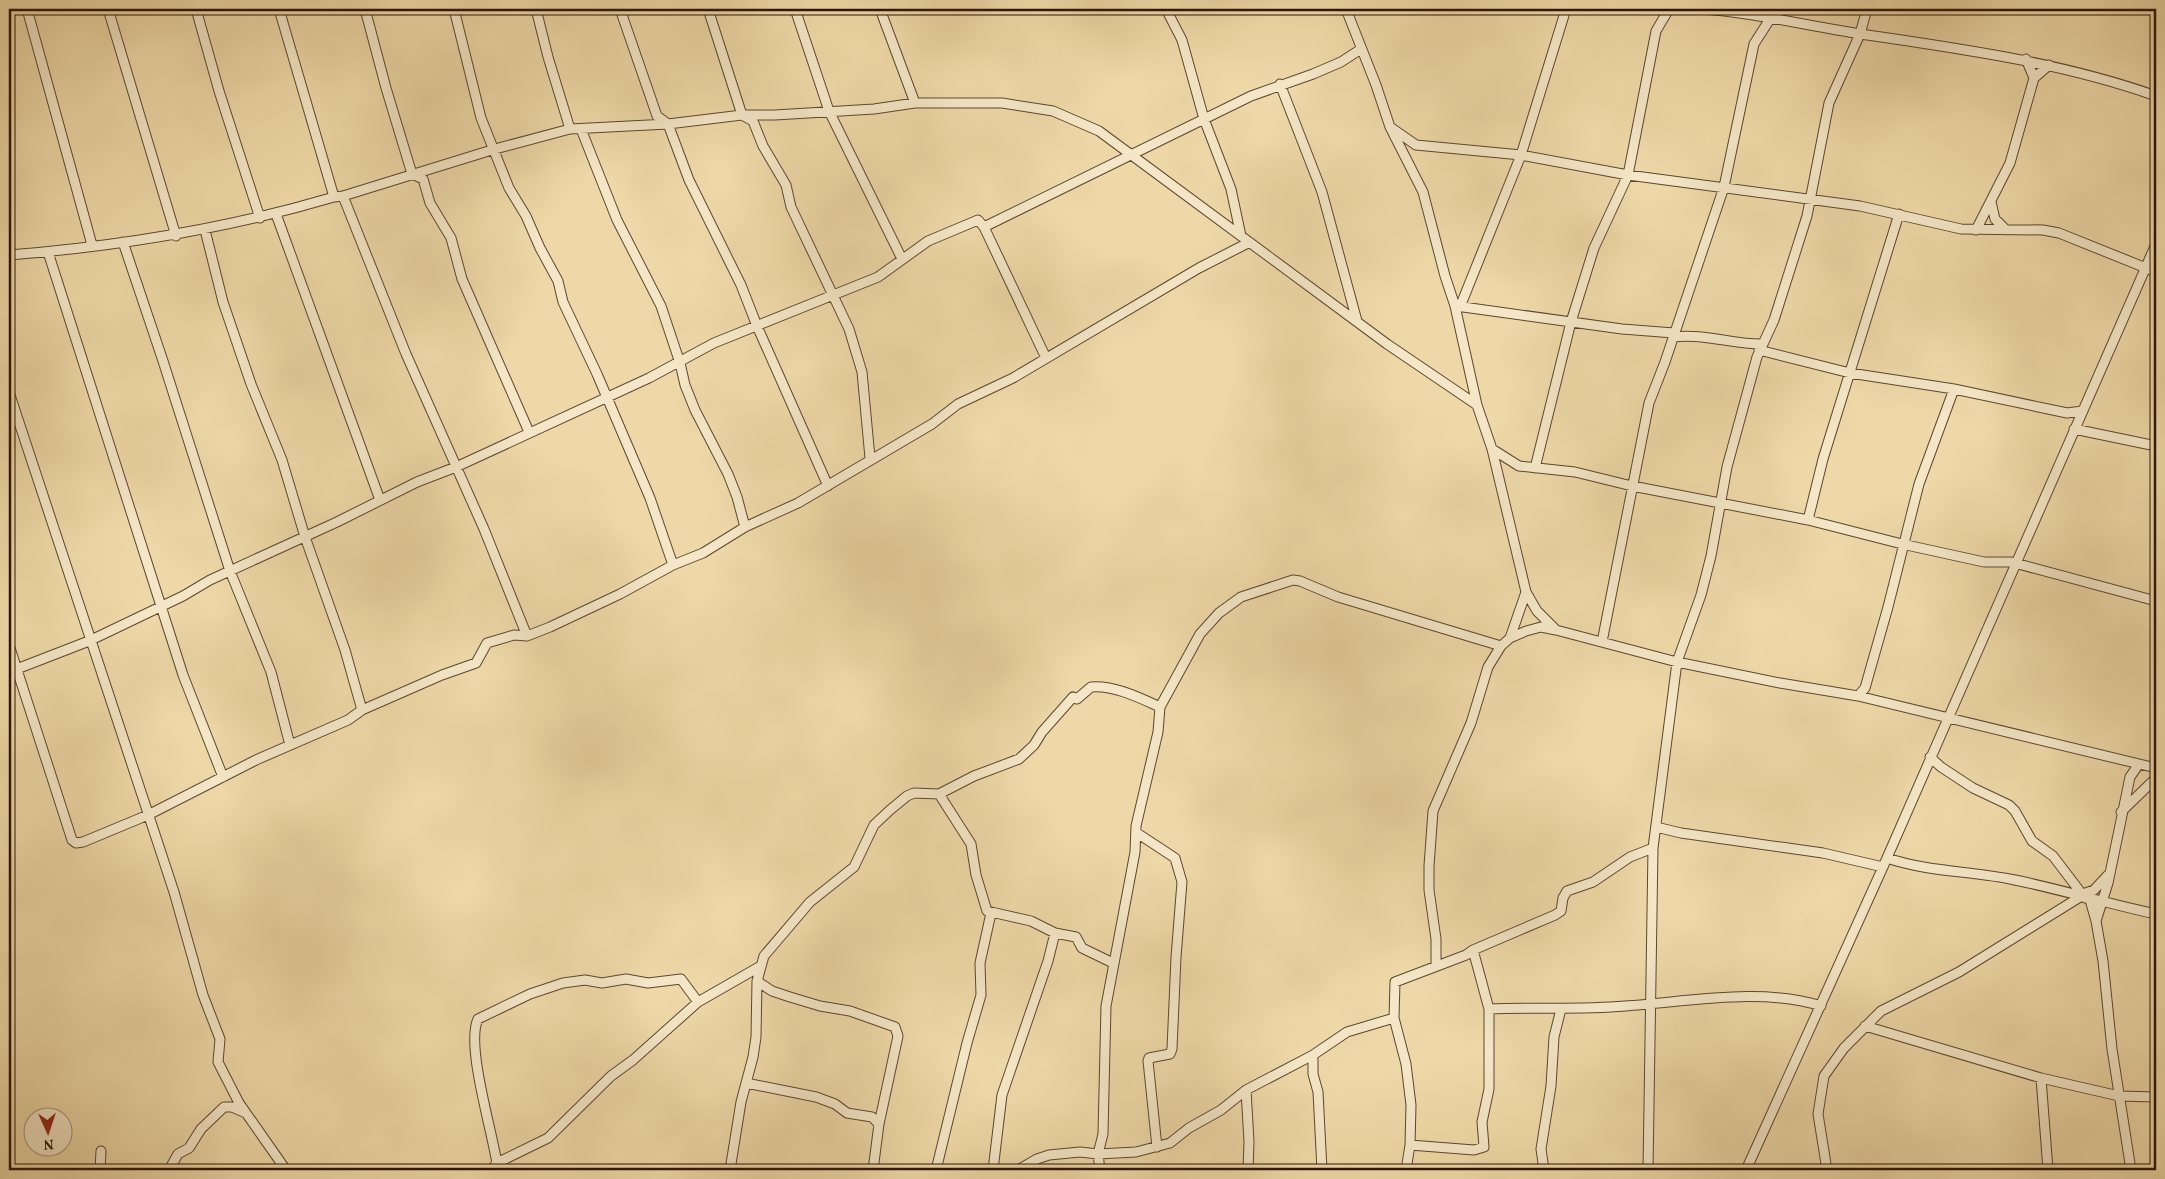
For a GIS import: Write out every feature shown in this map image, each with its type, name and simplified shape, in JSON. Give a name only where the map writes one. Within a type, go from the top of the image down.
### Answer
[{"type":"street","points":[[27,9],[92,245]]},
{"type":"street","points":[[108,9],[176,236]]},
{"type":"street","points":[[196,9],[219,92],[260,218]]},
{"type":"street","points":[[279,9],[334,197]]},
{"type":"street","points":[[365,9],[412,174],[422,179],[430,203],[451,238],[462,279],[529,432]]},
{"type":"street","points":[[454,9],[474,95],[509,188],[526,216],[540,248],[558,281],[563,302],[578,329],[650,498],[672,565]]},
{"type":"street","points":[[536,9],[570,130]]},
{"type":"street","points":[[620,9],[657,116],[668,124],[689,180],[741,284],[757,326],[828,486]]},
{"type":"street","points":[[708,9],[719,37],[723,57],[742,114],[753,121],[763,146],[786,185],[790,207],[849,329],[862,372],[870,458]]},
{"type":"street","points":[[795,9],[829,111],[902,259]]},
{"type":"street","points":[[880,9],[915,103]]},
{"type":"street","points":[[1166,9],[1182,40],[1204,119],[1231,189],[1245,240]]},
{"type":"street","points":[[1346,9],[1376,85],[1390,127],[1423,192],[1445,276],[1457,307],[1477,405],[1492,449],[1526,592],[1541,616],[1556,630]]},
{"type":"street","points":[[1457,307],[1521,155],[1566,9]]},
{"type":"street","points":[[1535,468],[1571,322],[1594,248],[1628,175],[1656,31],[1669,9]]},
{"type":"street","points":[[1700,9],[2049,64],[2081,75],[2107,79],[2156,96]]},
{"type":"street","points":[[1648,1170],[1653,848],[1677,662],[1701,595],[1711,556],[1719,502],[1727,467],[1759,350],[1782,296],[1807,216],[1829,103],[1860,34],[1867,9]]},
{"type":"street","points":[[1602,642],[1649,402],[1674,335],[1724,187],[1754,44],[1770,19]]},
{"type":"street","points":[[984,227],[1251,96],[1320,71],[1341,62],[1361,49]]},
{"type":"street","points":[[2026,60],[2034,78]]},
{"type":"street","points":[[1976,230],[2010,163],[2034,78],[2049,64]]},
{"type":"street","points":[[1280,84],[1322,192],[1357,321]]},
{"type":"street","points":[[9,255],[176,236],[260,218],[343,196],[495,149],[570,130],[668,124],[742,114],[776,115],[874,109],[915,103],[1002,103],[1053,111],[1099,131],[1129,155],[1432,376],[1477,405]]},
{"type":"street","points":[[1390,127],[1416,145],[1521,155],[1628,175],[1860,206],[1961,229],[2059,233],[2156,272]]},
{"type":"street","points":[[582,129],[618,220],[661,306],[680,363],[685,385],[695,410],[721,458],[737,497],[745,527]]},
{"type":"street","points":[[343,196],[409,362],[484,529],[527,636]]},
{"type":"street","points":[[1991,201],[1995,219],[2006,230]]},
{"type":"street","points":[[276,214],[380,500]]},
{"type":"street","points":[[1808,520],[1823,458],[1899,214]]},
{"type":"street","points":[[13,671],[89,641],[162,606],[210,580],[305,537],[416,482],[456,467],[680,363],[714,343],[878,277],[928,241],[978,220],[984,227],[1046,358]]},
{"type":"street","points":[[205,230],[223,302],[251,384],[282,460],[305,537],[345,650],[362,710]]},
{"type":"street","points":[[9,646],[13,671],[72,840],[76,843],[83,842],[148,815],[290,745],[348,720],[362,710],[442,674],[476,663],[487,644],[514,635],[527,636],[620,594],[672,565],[703,553],[745,527],[828,486],[870,458],[932,424],[958,404],[1013,378],[1245,240]]},
{"type":"street","points":[[122,242],[166,370],[230,571],[271,672],[290,745]]},
{"type":"street","points":[[1746,1170],[1885,863],[2156,244]]},
{"type":"street","points":[[48,252],[183,675],[223,777]]},
{"type":"street","points":[[1457,307],[1674,335],[1690,334],[1741,344],[1850,373],[1954,389],[2067,413],[2082,411]]},
{"type":"street","points":[[1678,322],[1690,334]]},
{"type":"street","points":[[1858,696],[1865,688],[1888,607],[1902,544],[1919,484],[1954,389]]},
{"type":"street","points":[[9,392],[89,641],[174,892],[203,995],[220,1039],[218,1062],[246,1113],[286,1170]]},
{"type":"street","points":[[2067,413],[2075,426],[2156,446]]},
{"type":"street","points":[[1492,449],[1519,466],[1575,472],[1632,486],[1808,520],[1902,544],[1984,562],[2016,563],[2156,601]]},
{"type":"street","points":[[2004,563],[2010,574]]},
{"type":"street","points":[[1100,1170],[1098,1154],[1103,1134],[1106,1006],[1137,833],[1136,826],[1158,732],[1160,707],[1196,641],[1219,613],[1241,597],[1272,585],[1293,580],[1300,581],[1345,600],[1501,646]]},
{"type":"street","points":[[1510,638],[1526,592]]},
{"type":"street","points":[[1436,966],[1436,939],[1429,874],[1433,811],[1471,723],[1488,666],[1501,646],[1510,638],[1540,627],[1677,662],[1780,683],[1858,696],[2156,768]]},
{"type":"street","points":[[730,1170],[756,1037],[757,981],[759,968],[764,956],[803,909],[854,867],[869,834],[882,817],[907,796],[914,793],[939,794],[974,776],[1019,759],[1034,745],[1042,732],[1073,697],[1077,699],[1091,687],[1106,688],[1134,696],[1160,707]]},
{"type":"street","points":[[1865,688],[1869,699]]},
{"type":"street","points":[[1930,757],[1941,767],[1973,788],[2009,805],[2015,811],[2032,841],[2053,856],[2085,899],[2096,921],[2130,1170]]},
{"type":"street","points":[[2096,921],[2103,903],[2130,777],[2139,764]]},
{"type":"street","points":[[2121,812],[2156,778]]},
{"type":"street","points":[[939,794],[971,844],[985,908],[991,913],[1031,920],[1055,933],[1076,937],[1082,948],[1113,963]]},
{"type":"street","points":[[1656,827],[1680,833],[1885,863],[2014,879],[2085,899],[2156,914]]},
{"type":"street","points":[[1137,833],[1175,858],[1182,882],[1176,956],[1172,1049],[1170,1054],[1149,1058],[1148,1061],[1158,1147]]},
{"type":"street","points":[[1406,1170],[1410,1145],[1408,1077],[1394,1018],[1395,982],[1466,955],[1555,915],[1561,911],[1563,898],[1568,891],[1593,882],[1630,857],[1653,848]]},
{"type":"street","points":[[1827,1170],[1818,1114],[1824,1076],[1844,1048],[1882,1011],[1959,972],[2070,902],[2085,899],[2108,875]]},
{"type":"street","points":[[936,1170],[979,1002],[982,984],[980,963],[991,913]]},
{"type":"street","points":[[993,1170],[1002,1094],[1048,961],[1055,933]]},
{"type":"street","points":[[1410,1145],[1474,1150],[1484,1147],[1482,1122],[1490,1090],[1488,1009],[1474,950]]},
{"type":"street","points":[[491,1170],[548,1138],[611,1076],[633,1060],[698,1002],[759,968]]},
{"type":"street","points":[[498,1167],[476,1052],[474,1030],[478,1019],[530,994],[576,980],[602,983],[626,979],[648,982],[681,979],[698,1002]]},
{"type":"street","points":[[757,981],[781,994],[820,1006],[850,1011],[895,1027],[898,1036],[879,1124],[873,1170]]},
{"type":"street","points":[[1488,1009],[1561,1009],[1768,998],[1806,1001],[1821,1006]]},
{"type":"street","points":[[1544,1170],[1541,1150],[1551,1086],[1554,1037],[1561,1009]]},
{"type":"street","points":[[1018,1170],[1037,1159],[1050,1155],[1080,1152],[1098,1154],[1136,1152],[1170,1143],[1189,1128],[1221,1110],[1246,1090],[1313,1055],[1346,1032],[1394,1018]]},
{"type":"street","points":[[1865,1026],[2041,1078],[2119,1096],[2156,1097]]},
{"type":"street","points":[[1313,1055],[1313,1074],[1318,1092],[1322,1170]]},
{"type":"street","points":[[2041,1078],[2048,1170]]},
{"type":"street","points":[[746,1083],[816,1097],[835,1104],[847,1113],[872,1117],[879,1124]]},
{"type":"street","points":[[1246,1090],[1249,1142],[1248,1170]]},
{"type":"street","points":[[169,1170],[178,1154],[189,1148],[201,1129],[224,1107],[232,1107],[246,1113]]},
{"type":"street","points":[[100,1170],[101,1151]]}]
